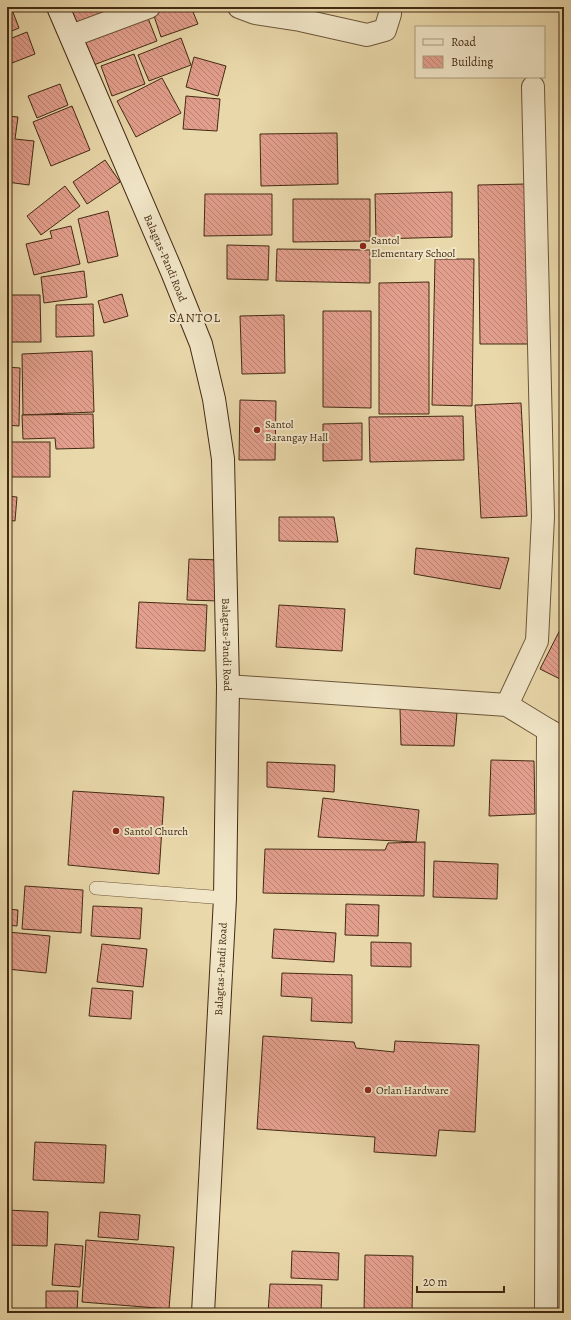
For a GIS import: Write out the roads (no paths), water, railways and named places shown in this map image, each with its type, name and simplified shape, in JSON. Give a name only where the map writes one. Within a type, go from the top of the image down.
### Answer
[{"type":"street","name":"Balagtas-Pandi Road","points":[[58,7],[172,272],[202,351],[214,399],[223,459],[228,686],[225,898],[203,1313]]},
{"type":"street","points":[[71,36],[149,7]]},
{"type":"street","points":[[239,7],[255,13],[300,20],[367,35],[385,30],[390,14],[390,7]]},
{"type":"street","points":[[507,705],[537,641],[543,517],[532,87]]},
{"type":"street","points":[[228,686],[507,705],[556,734],[546,1313]]},
{"type":"lane","points":[[96,888],[225,898]]},
{"type":"place","name":"Santol Elementary School","points":[[363,246]]},
{"type":"place","name":"Santol Barangay Hall","points":[[257,430]]},
{"type":"place","name":"Santol Church","points":[[116,831]]},
{"type":"place","name":"Orlan Hardware","points":[[368,1090]]},
{"type":"district","name":"SANTOL","points":[[195,317]]}]
